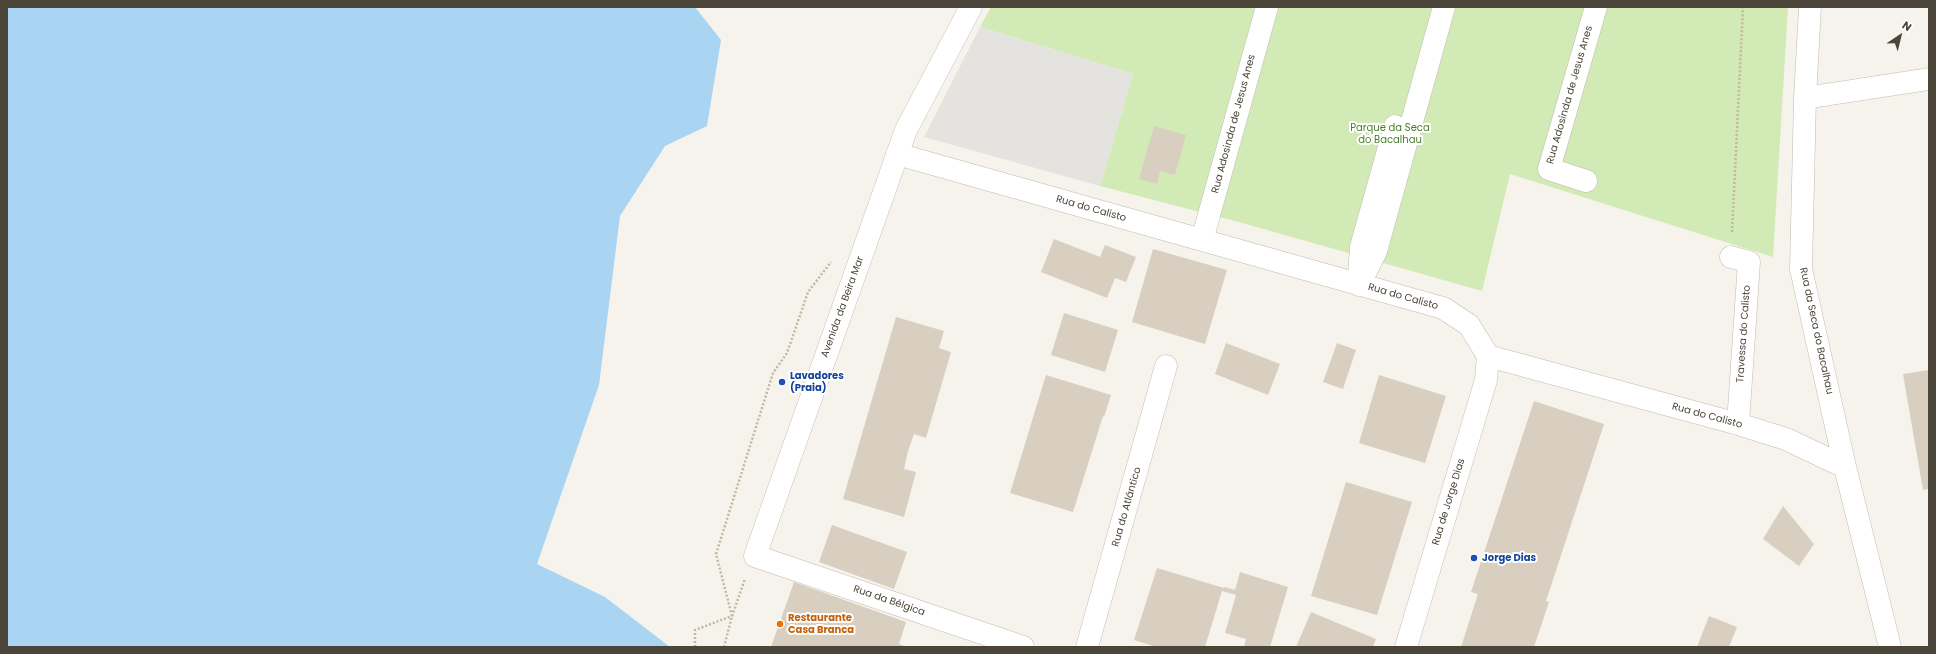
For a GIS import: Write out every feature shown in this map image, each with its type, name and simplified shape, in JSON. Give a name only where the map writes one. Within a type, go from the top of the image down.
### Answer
[{"type":"street","name":"Avenida da Beira Mar","points":[[755,556],[906,130],[972,7]]},
{"type":"street","name":"Rua Adosinda de Jesus Anes","points":[[1202,240],[1266,7]]},
{"type":"street","points":[[1359,284],[1361,247],[1428,7]]},
{"type":"street","points":[[1359,284],[1376,251],[1444,7]]},
{"type":"street","name":"Rua Adosinda de Jesus Anes","points":[[1586,181],[1549,169],[1596,7]]},
{"type":"street","name":"Rua da Seca do Bacalhau","points":[[1810,7],[1805,98],[1801,269],[1845,467]]},
{"type":"street","points":[[1805,98],[1929,79]]},
{"type":"street","name":"Rua do Calisto","points":[[897,154],[1443,308],[1469,325],[1488,356],[1738,424],[1786,439],[1845,467]]},
{"type":"street","name":"Travessa do Calisto","points":[[1731,256],[1749,262],[1738,424]]},
{"type":"street","name":"Rua de Jorge Dias","points":[[1406,647],[1486,380],[1488,356]]},
{"type":"street","name":"Rua do Atlântico","points":[[1087,647],[1166,366]]},
{"type":"street","points":[[1845,467],[1890,647]]},
{"type":"street","name":"Rua da Bélgica","points":[[755,556],[1023,647]]},
{"type":"path","points":[[1731,256],[1743,7]]},
{"type":"path","points":[[732,616],[716,554],[773,373],[787,353],[808,292],[835,256]]},
{"type":"path","points":[[724,647],[732,616],[755,556]]},
{"type":"path","points":[[695,647],[695,630],[732,616]]},
{"type":"green space","name":"Parque da Seca do Bacalhau","points":[[991,7],[1788,7],[1773,257],[1510,174],[1482,291],[1246,224],[1100,186],[1133,74],[980,27]]},
{"type":"shaded area","points":[[980,27],[1133,74],[1100,186],[924,137]]},
{"type":"water","points":[[7,7],[695,7],[721,40],[707,126],[665,146],[620,216],[599,385],[537,564],[605,597],[670,647],[7,647]]},
{"type":"building","points":[[1154,126],[1186,135],[1175,175],[1160,171],[1157,184],[1139,179]]},
{"type":"building","points":[[1054,239],[1100,257],[1105,245],[1136,257],[1126,282],[1115,278],[1107,298],[1041,272]]},
{"type":"building","points":[[1153,249],[1227,270],[1205,344],[1132,322]]},
{"type":"building","points":[[1064,313],[1118,330],[1105,372],[1051,355]]},
{"type":"building","points":[[896,317],[944,331],[939,348],[951,352],[926,438],[914,434],[908,451],[904,469],[916,472],[904,517],[843,499]]},
{"type":"building","points":[[1226,343],[1280,364],[1268,395],[1215,374]]},
{"type":"building","points":[[1337,343],[1356,350],[1343,389],[1323,382]]},
{"type":"building","points":[[1929,370],[1929,489],[1923,490],[1903,374]]},
{"type":"building","points":[[1046,375],[1111,395],[1073,512],[1010,493]]},
{"type":"building","points":[[1379,375],[1446,396],[1425,463],[1359,443]]},
{"type":"building","points":[[1534,401],[1604,424],[1546,601],[1549,602],[1534,647],[1461,647],[1478,594],[1471,592]]},
{"type":"building","points":[[1346,482],[1412,502],[1377,615],[1311,596]]},
{"type":"building","points":[[1783,506],[1814,544],[1799,566],[1763,539]]},
{"type":"building","points":[[832,525],[907,552],[894,589],[819,562]]},
{"type":"building","points":[[1157,568],[1235,590],[1240,572],[1288,587],[1270,647],[1244,647],[1246,639],[1225,633],[1236,595],[1222,591],[1205,647],[1156,647],[1134,640]]},
{"type":"building","points":[[794,582],[906,622],[899,644],[907,647],[771,647]]},
{"type":"building","points":[[1311,612],[1376,639],[1373,647],[1296,647]]},
{"type":"building","points":[[1709,616],[1737,627],[1729,647],[1697,647]]},
{"type":"place","name":"Lavadores (Praia)","points":[[782,382]]},
{"type":"place","name":"Jorge Dias","points":[[1474,558]]},
{"type":"place","name":"Restaurante Casa Branca","points":[[780,624]]}]
